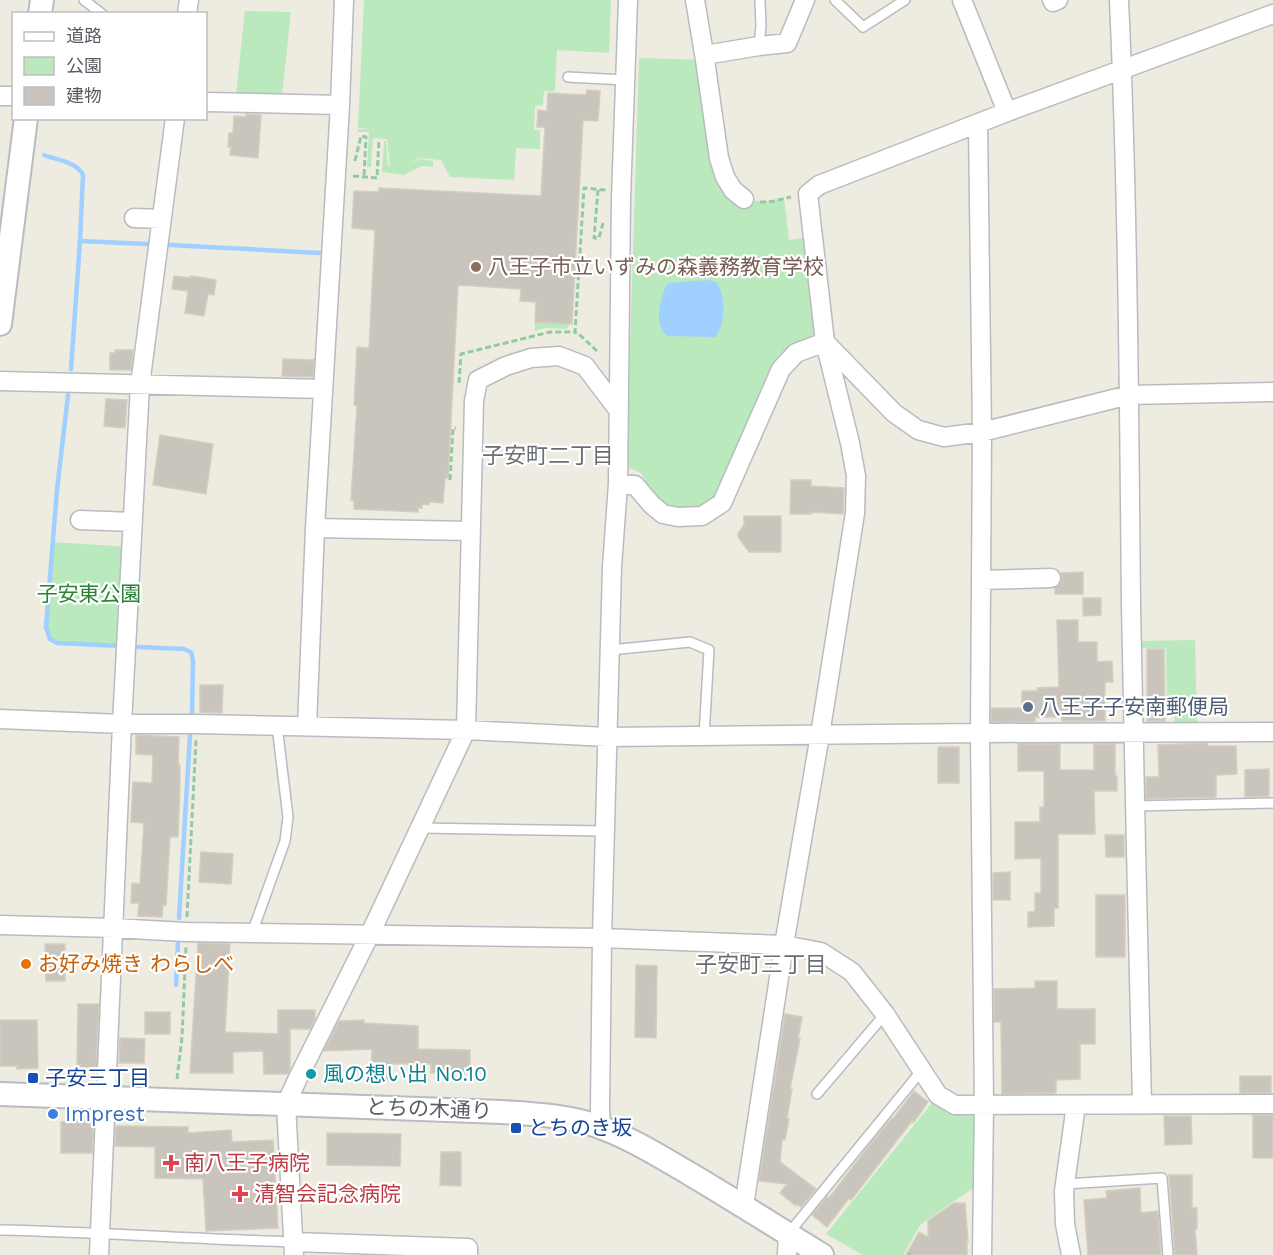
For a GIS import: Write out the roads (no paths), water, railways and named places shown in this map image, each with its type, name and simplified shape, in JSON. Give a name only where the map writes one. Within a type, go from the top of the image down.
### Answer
[{"type":"street","points":[[307,726],[315,528],[344,0]]},
{"type":"street","points":[[601,1128],[602,938],[612,567],[618,484],[621,198],[628,0]]},
{"type":"street","points":[[695,0],[719,158],[729,184],[744,199]]},
{"type":"street","points":[[705,56],[759,46],[787,44],[805,0]]},
{"type":"street","points":[[962,0],[1007,112]]},
{"type":"street","points":[[1052,0],[1053,2],[1058,0]]},
{"type":"street","points":[[1119,0],[1142,1104]]},
{"type":"street","points":[[744,1206],[855,513],[856,476],[825,342],[799,196],[819,185],[1007,112],[1273,15]]},
{"type":"street","points":[[207,102],[340,105]]},
{"type":"street","points":[[0,324],[26,120]]},
{"type":"street","points":[[99,1255],[122,724],[140,385],[175,120]]},
{"type":"street","points":[[978,124],[982,432],[980,733],[984,1106],[982,1255]]},
{"type":"street","points":[[134,218],[161,219]]},
{"type":"street","points":[[825,342],[894,413],[918,430],[944,437],[982,432],[1129,394],[1273,392]]},
{"type":"street","points":[[618,484],[635,485],[663,514],[678,518],[702,516],[722,503],[781,369],[796,352],[825,342]]},
{"type":"street","points":[[468,1255],[468,1248],[294,1248],[286,1104],[370,934],[466,730],[474,401],[478,380],[506,366],[531,358],[559,356],[585,366],[619,411]]},
{"type":"street","points":[[0,381],[323,389]]},
{"type":"street","points":[[80,520],[133,522]]},
{"type":"street","points":[[315,528],[470,531]]},
{"type":"street","points":[[981,580],[1051,578]]},
{"type":"street","points":[[0,719],[122,724],[466,730],[607,737],[1273,732]]},
{"type":"street","points":[[0,925],[186,932],[602,938],[784,945],[821,952],[852,972],[885,1014],[938,1095],[955,1105],[1273,1104]]},
{"type":"street","name":"とちの木通り","points":[[0,1094],[550,1115],[588,1123],[660,1156],[744,1206],[788,1245],[822,1255]]},
{"type":"street","points":[[1071,1255],[1065,1224],[1064,1191],[1076,1105]]},
{"type":"lane","points":[[84,0],[99,12]]},
{"type":"lane","points":[[759,46],[760,0]]},
{"type":"lane","points":[[835,0],[863,27],[905,0]]},
{"type":"lane","points":[[568,77],[625,80]]},
{"type":"lane","points":[[610,650],[690,642],[709,650],[704,736]]},
{"type":"lane","points":[[252,933],[288,829],[277,726]]},
{"type":"lane","points":[[1135,806],[1273,803]]},
{"type":"lane","points":[[421,828],[605,831]]},
{"type":"lane","points":[[817,1094],[885,1014]]},
{"type":"lane","points":[[788,1245],[922,1070]]},
{"type":"lane","points":[[1065,1184],[1162,1178],[1168,1255]]},
{"type":"lane","points":[[0,1230],[99,1232],[208,1239],[294,1248]]},
{"type":"water","points":[[708,280],[716,282],[722,294],[723,318],[719,332],[715,337],[668,336],[663,332],[659,320],[660,306],[666,286],[669,283]]},
{"type":"waterway","points":[[44,155],[71,164],[83,175],[71,369]]},
{"type":"waterway","points":[[80,241],[148,244]]},
{"type":"waterway","points":[[170,245],[319,253]]},
{"type":"waterway","points":[[68,395],[57,490],[46,627],[50,639],[57,643],[121,646]]},
{"type":"waterway","points":[[138,647],[184,649],[191,652],[193,661],[192,714]]},
{"type":"waterway","points":[[179,918],[190,735]]},
{"type":"waterway","points":[[176,985],[178,942]]},
{"type":"place","name":"八王子市立いずみの森義務教育学校","points":[[476,267]]},
{"type":"place","name":"八王子子安南郵便局","points":[[1028,707]]},
{"type":"place","name":"お好み焼き わらしべ","points":[[26,964]]},
{"type":"place","name":"風の想い出 No.10","points":[[311,1074]]},
{"type":"place","name":"子安三丁目","points":[[33,1078]]},
{"type":"place","name":"Imprest","points":[[53,1114]]},
{"type":"place","name":"とちのき坂","points":[[516,1128]]},
{"type":"place","name":"南八王子病院","points":[[171,1163]]},
{"type":"place","name":"清智会記念病院","points":[[240,1194]]},
{"type":"district","name":"子安町二丁目","points":[[548,455]]},
{"type":"district","name":"子安町三丁目","points":[[761,964]]},
{"type":"park label","name":"子安東公園","points":[[89,594]]}]
